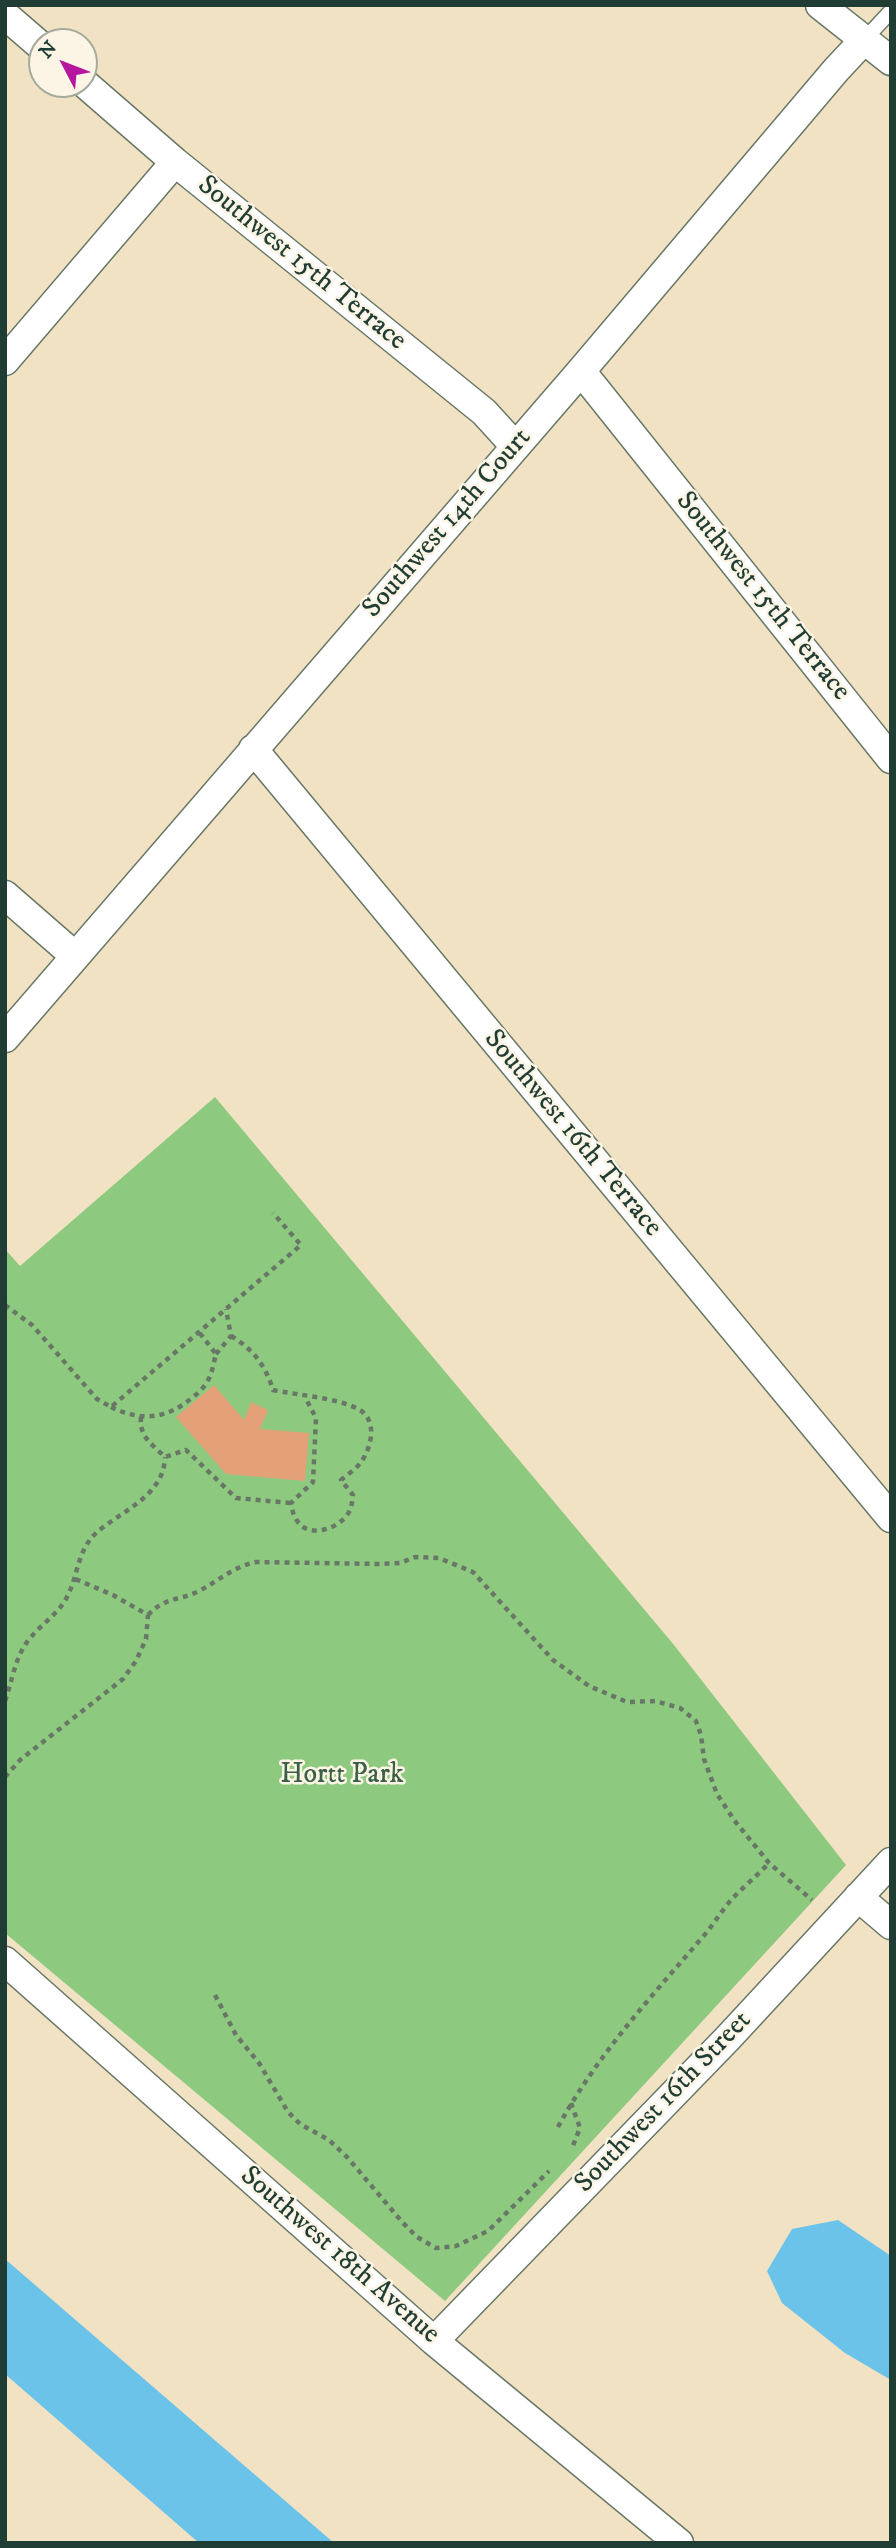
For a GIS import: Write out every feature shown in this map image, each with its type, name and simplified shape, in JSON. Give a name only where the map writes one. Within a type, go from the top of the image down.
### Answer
[{"type":"street","points":[[820,5],[878,38],[891,61]]},
{"type":"street","points":[[5,15],[28,35]]},
{"type":"street","name":"Southwest 14th Court","points":[[5,1038],[581,371],[827,80],[878,38]]},
{"type":"street","name":"Southwest 15th Terrace","points":[[98,95],[175,162],[484,412],[515,446]]},
{"type":"street","points":[[5,361],[175,162]]},
{"type":"street","name":"Southwest 15th Terrace","points":[[581,371],[891,759]]},
{"type":"street","name":"Southwest 16th Terrace","points":[[253,749],[891,1518]]},
{"type":"street","points":[[5,895],[75,956]]},
{"type":"street","name":"Southwest 16th Street","points":[[434,2341],[727,2038],[891,1862]]},
{"type":"street","points":[[858,1897],[891,1925]]},
{"type":"street","name":"Southwest 18th Avenue","points":[[5,1961],[434,2341],[680,2543]]},
{"type":"lane","name":"Southwest 14th Court","points":[[878,38],[891,11]]},
{"type":"path","points":[[111,1407],[301,1245],[273,1213]]},
{"type":"path","points":[[5,1305],[32,1325],[92,1394],[111,1407],[141,1417],[153,1418],[172,1412],[197,1394],[211,1375],[216,1354],[231,1336]]},
{"type":"path","points":[[226,1309],[231,1336]]},
{"type":"path","points":[[199,1332],[216,1354]]},
{"type":"path","points":[[231,1336],[242,1342],[262,1363],[273,1390],[342,1403],[362,1410],[372,1429],[372,1438],[361,1462],[341,1480],[353,1495],[352,1506],[345,1518],[323,1530],[312,1531],[303,1528],[296,1520],[291,1503]]},
{"type":"path","points":[[164,1457],[186,1450],[236,1498],[291,1503],[313,1482],[316,1418],[305,1397]]},
{"type":"path","points":[[5,1701],[18,1658],[30,1638],[57,1611],[67,1596],[85,1546],[96,1534],[144,1499],[158,1482],[164,1468],[164,1457],[147,1442],[142,1433],[141,1417]]},
{"type":"path","points":[[5,1777],[29,1753],[123,1679],[136,1661],[146,1639],[148,1615],[158,1604],[196,1592],[238,1566],[256,1562],[381,1564],[400,1563],[415,1557],[439,1558],[473,1572],[553,1660],[589,1686],[627,1702],[655,1702],[680,1707],[696,1721],[702,1735],[704,1759],[717,1794],[734,1820],[769,1863],[819,1905]]},
{"type":"path","points":[[73,1578],[113,1595],[148,1615]]},
{"type":"path","points":[[558,2127],[570,2104],[639,2010],[704,1936],[728,1903],[769,1863]]},
{"type":"path","points":[[215,1995],[236,2035],[259,2063],[288,2112],[300,2124],[329,2140],[410,2230],[436,2249],[456,2246],[488,2231],[553,2168]]},
{"type":"path","points":[[567,2155],[576,2142],[580,2128],[570,2104]]},
{"type":"green space","name":"Hortt Park","points":[[215,1097],[674,1645],[846,1865],[445,2301],[5,1933],[5,1249],[20,1266]]},
{"type":"water","points":[[838,2220],[891,2256],[891,2380],[845,2353],[782,2303],[767,2271],[792,2229]]},
{"type":"water","points":[[5,2259],[334,2543],[199,2543],[5,2374]]},
{"type":"building","points":[[214,1385],[244,1420],[251,1402],[268,1410],[260,1429],[309,1433],[305,1481],[226,1474],[176,1417]]}]
